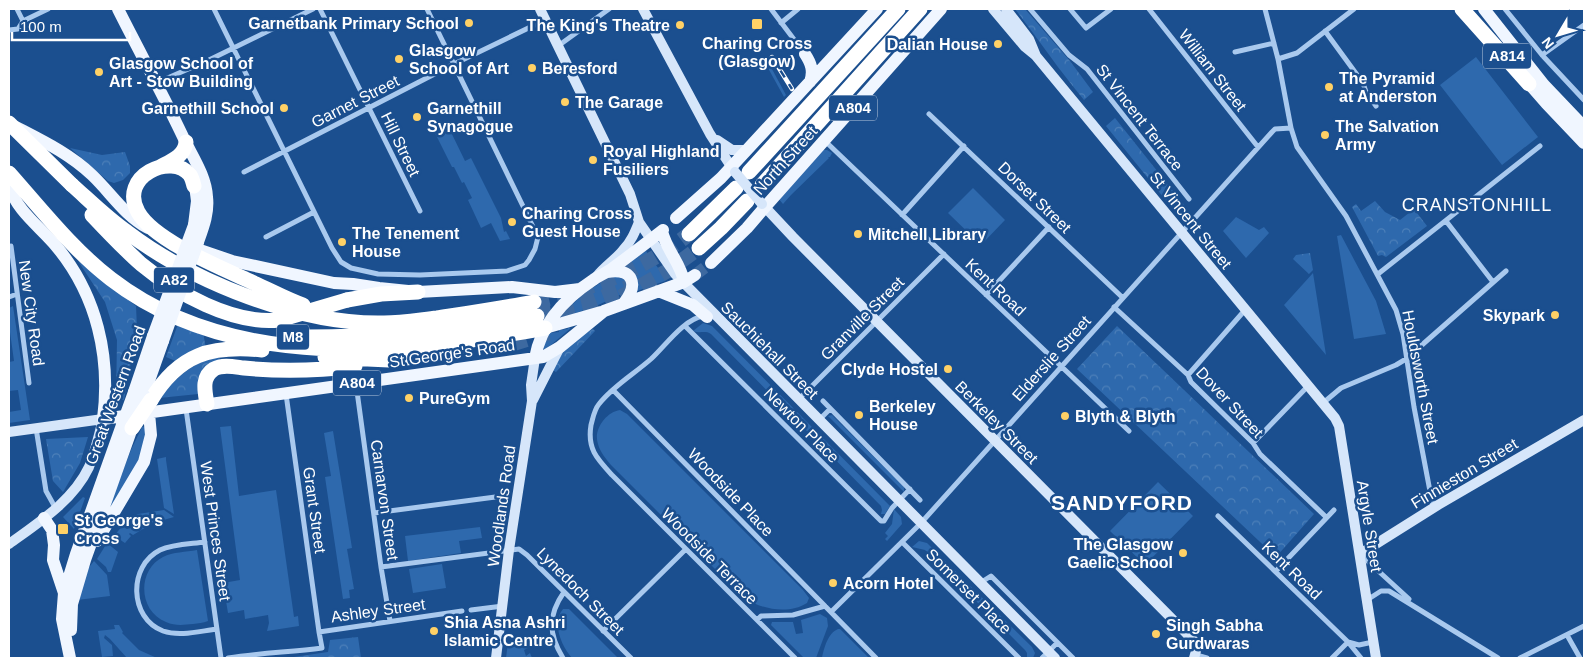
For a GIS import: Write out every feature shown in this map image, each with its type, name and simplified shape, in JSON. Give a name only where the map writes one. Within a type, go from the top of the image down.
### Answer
[{"type":"highway","points":[[738,170],[898,9]]},
{"type":"highway","points":[[762,185],[920,9]]},
{"type":"highway","points":[[1462,9],[1536,84]]},
{"type":"highway","name":"M8","points":[[9,124],[67,184],[128,233],[163,255],[222,286],[285,308],[334,320],[367,323],[412,321],[470,313],[538,323]]},
{"type":"highway","points":[[185,148],[173,160],[148,171],[142,176],[134,196],[138,213],[158,233],[180,247],[292,301],[322,311],[371,316],[470,313]]},
{"type":"highway","name":"M8","points":[[9,163],[76,236],[111,270],[150,296],[197,318],[251,333],[289,337],[347,338],[488,325],[538,323]]},
{"type":"highway","points":[[160,167],[176,167],[184,170],[190,176],[194,186]]},
{"type":"highway","points":[[9,173],[82,253],[112,280],[168,314],[221,333],[265,343],[323,349],[451,343],[538,323]]},
{"type":"highway","points":[[67,184],[140,263],[210,306],[251,320],[280,320],[347,300],[381,294],[418,292]]},
{"type":"highway","points":[[689,234],[736,188]]},
{"type":"highway","points":[[699,248],[721,228],[758,204]]},
{"type":"highway","points":[[196,406],[210,372],[219,367],[301,372],[512,344]]},
{"type":"highway","points":[[127,426],[144,400],[158,389],[181,364],[211,351],[242,348],[344,359],[388,360]]},
{"type":"main road","name":"A82","points":[[118,9],[155,83],[165,98],[185,148]]},
{"type":"main road","name":"A804","points":[[676,218],[738,170],[747,150],[877,9]]},
{"type":"main road","name":"North Street","points":[[710,263],[747,228],[758,204],[824,140],[941,9]]},
{"type":"main road","name":"A814","points":[[1471,9],[1536,84],[1584,127]]},
{"type":"main road","name":"A814","points":[[1484,9],[1536,84],[1546,103],[1584,143]]},
{"type":"main road","points":[[805,54],[819,61],[831,59]]},
{"type":"main road","points":[[805,54],[811,66],[810,82]]},
{"type":"main road","points":[[1536,84],[1584,121]]},
{"type":"main road","points":[[1546,103],[1584,151]]},
{"type":"main road","points":[[9,124],[71,158],[93,176],[127,213],[143,225],[193,248],[232,261],[334,283],[418,292],[512,287],[555,292],[580,289]]},
{"type":"main road","points":[[9,134],[24,131]]},
{"type":"main road","name":"Great Western Road","points":[[185,148],[194,174],[199,226]]},
{"type":"main road","name":"Great Western Road","points":[[144,400],[158,338],[207,206],[202,174],[185,148]]},
{"type":"main road","points":[[9,186],[17,203],[56,246],[70,266],[92,307],[105,362],[103,419]]},
{"type":"main road","name":"St George's Road","points":[[196,406],[535,358],[548,355],[604,311],[684,282],[677,261],[666,245],[662,231],[607,272],[580,289],[538,323],[535,358]]},
{"type":"main road","points":[[607,272],[624,272],[632,279],[633,287],[624,303]]},
{"type":"main road","points":[[684,282],[695,275]]},
{"type":"main road","points":[[658,291],[693,305],[708,317]]},
{"type":"main road","points":[[538,323],[604,311]]},
{"type":"main road","name":"A804","points":[[103,419],[144,400],[196,406]]},
{"type":"main road","points":[[85,560],[144,462],[151,435],[144,400]]},
{"type":"main road","name":"Great Western Road","points":[[70,658],[71,613],[85,560],[127,426]]},
{"type":"main road","name":"Great Western Road","points":[[70,658],[62,618],[64,593],[73,562],[127,426]]},
{"type":"main road","points":[[44,518],[52,530],[53,560],[64,593]]},
{"type":"street","points":[[17,9],[23,21]]},
{"type":"street","points":[[9,30],[18,29],[23,21],[48,9]]},
{"type":"street","points":[[214,9],[283,151],[341,262],[355,270],[378,274],[420,275],[507,271],[525,265],[537,244],[538,237],[427,9]]},
{"type":"street","points":[[155,83],[234,48],[313,9]]},
{"type":"street","name":"Hill Street","points":[[320,9],[420,211]]},
{"type":"street","name":"Sauchiehall Street","points":[[540,9],[630,194],[639,222],[675,274],[980,583],[1049,656]]},
{"type":"street","points":[[558,46],[609,9]]},
{"type":"street","name":"Berkeley Street","points":[[643,9],[710,134],[738,170],[758,204],[877,321],[1194,641],[1196,646],[1195,656],[1207,658]]},
{"type":"street","points":[[771,9],[805,54]]},
{"type":"street","points":[[781,23],[798,9]]},
{"type":"street","name":"St Vincent Street","points":[[994,9],[1025,47],[1036,56],[1323,403]]},
{"type":"street","name":"St Vincent Street","points":[[1006,9],[1030,39],[1036,56]]},
{"type":"street","name":"St Vincent Terrace","points":[[1030,9],[1069,55],[1087,69],[1189,199]]},
{"type":"street","points":[[1070,9],[1086,28],[1111,9]]},
{"type":"street","name":"William Street","points":[[1149,9],[1258,147]]},
{"type":"street","points":[[1265,9],[1278,59],[1291,128]]},
{"type":"street","points":[[1278,59],[1297,53],[1354,9]]},
{"type":"street","points":[[1505,9],[1542,55],[1584,100]]},
{"type":"street","name":"Garnet Street","points":[[244,172],[454,64],[545,20]]},
{"type":"street","points":[[1542,55],[1584,25]]},
{"type":"street","points":[[1324,31],[1363,83],[1366,92],[1376,106]]},
{"type":"street","points":[[1235,52],[1274,43]]},
{"type":"street","name":"Dorset Street","points":[[930,114],[1123,298]]},
{"type":"street","name":"Elderslie Street","points":[[831,612],[921,523],[1258,147],[1275,130],[1291,128]]},
{"type":"street","name":"Houldsworth Street","points":[[1291,128],[1298,150],[1346,216],[1396,310],[1403,334],[1414,407],[1434,508]]},
{"type":"street","points":[[710,134],[732,150],[747,150]]},
{"type":"street","name":"Kent Road","points":[[824,140],[1129,430]]},
{"type":"street","points":[[902,214],[964,146]]},
{"type":"street","points":[[1378,274],[1540,146]]},
{"type":"street","points":[[266,237],[314,212]]},
{"type":"street","points":[[1446,221],[1493,282]]},
{"type":"street","points":[[595,278],[604,266],[624,250],[639,222]]},
{"type":"street","points":[[986,295],[1049,228]]},
{"type":"street","name":"New City Road","points":[[11,246],[29,383]]},
{"type":"street","name":"Granville Street","points":[[798,399],[944,254]]},
{"type":"street","points":[[1323,403],[1341,388],[1406,359],[1506,271]]},
{"type":"street","points":[[9,298],[17,294]]},
{"type":"street","name":"Dover Street","points":[[1114,307],[1188,375],[1191,382],[1254,443],[1260,454],[1326,517]]},
{"type":"street","points":[[1188,375],[1245,310]]},
{"type":"street","points":[[685,326],[701,316],[708,317],[763,373],[781,382]]},
{"type":"street","name":"Woodside Terrace","points":[[685,326],[651,359],[613,390],[596,408],[589,437],[593,452],[612,475],[757,620],[791,657]]},
{"type":"street","name":"Newton Place","points":[[685,326],[880,521],[886,519],[891,509],[899,501]]},
{"type":"street","name":"A804","points":[[532,401],[560,347]]},
{"type":"street","name":"Woodlands Road","points":[[496,658],[509,550],[532,401],[531,385],[535,358]]},
{"type":"street","name":"Carnarvon Street","points":[[356,383],[390,621]]},
{"type":"street","points":[[1254,443],[1308,386]]},
{"type":"street","name":"Woodside Place","points":[[613,390],[876,658]]},
{"type":"street","name":"Grant Street","points":[[286,393],[319,632]]},
{"type":"street","points":[[823,401],[920,500]]},
{"type":"street","name":"Argyle Street","points":[[1323,403],[1339,426],[1376,658]]},
{"type":"street","name":"West Princes Street","points":[[196,406],[205,542],[221,658]]},
{"type":"street","points":[[819,420],[830,409]]},
{"type":"street","points":[[9,432],[103,419],[94,452],[85,475],[71,494],[56,509],[9,544]]},
{"type":"street","name":"Finnieston Street","points":[[1360,554],[1584,420]]},
{"type":"street","points":[[36,428],[46,491],[56,509]]},
{"type":"street","points":[[899,501],[910,490]]},
{"type":"street","points":[[374,513],[503,496]]},
{"type":"street","points":[[1276,571],[1334,510]]},
{"type":"street","name":"Kent Road","points":[[1218,516],[1348,642],[1361,658]]},
{"type":"street","points":[[205,542],[169,547],[153,555],[140,571],[136,586],[137,596],[146,618],[163,631],[184,634],[217,629]]},
{"type":"street","name":"Somerset Place","points":[[902,542],[1018,658]]},
{"type":"street","points":[[603,631],[686,549]]},
{"type":"street","points":[[381,567],[509,550]]},
{"type":"street","name":"Lynedoch Street","points":[[509,550],[522,550],[631,658]]},
{"type":"street","points":[[1360,554],[1416,606]]},
{"type":"street","points":[[980,583],[991,576],[1073,658]]},
{"type":"street","points":[[1367,600],[1386,590],[1416,606],[1498,658]]},
{"type":"street","points":[[563,658],[554,640],[552,624],[554,610],[564,592]]},
{"type":"street","points":[[471,610],[503,606]]},
{"type":"street","points":[[757,620],[761,616],[793,616],[825,606]]},
{"type":"street","name":"Ashley Street","points":[[228,658],[264,652],[280,653],[322,648],[319,632],[462,611]]},
{"type":"street","points":[[1520,658],[1584,626]]},
{"type":"street","points":[[1568,634],[1580,658]]},
{"type":"street","points":[[1332,658],[1348,642],[1359,645],[1373,642]]},
{"type":"street","points":[[1049,656],[1057,643]]},
{"type":"green space","points":[[1015,9],[1025,9],[1070,61],[1093,92],[1084,100],[1057,66]]},
{"type":"green space","points":[[1476,57],[1538,137],[1502,165],[1440,85]]},
{"type":"green space","points":[[766,58],[786,95],[784,97],[763,59]]},
{"type":"green space","points":[[1115,118],[1185,206],[1176,213],[1106,126]]},
{"type":"green space","points":[[447,124],[465,161],[471,158],[501,218],[504,232],[506,231],[510,239],[500,241],[491,223],[481,228],[468,200],[472,198],[464,182],[462,183],[454,167],[452,167],[434,131]]},
{"type":"green space","points":[[70,148],[102,155],[125,152],[130,166],[130,173],[123,180],[114,183],[108,181]]},
{"type":"green space","points":[[822,150],[832,153],[830,157],[783,204],[778,198]]},
{"type":"green space","points":[[973,188],[1005,220],[981,245],[948,213]]},
{"type":"green space","points":[[1375,201],[1385,212],[1400,220],[1414,209],[1427,226],[1386,257],[1378,256],[1352,207],[1356,204],[1361,211]]},
{"type":"green space","points":[[1236,217],[1259,230],[1264,227],[1269,233],[1246,258],[1223,231]]},
{"type":"green space","points":[[1341,235],[1376,301],[1386,334],[1354,339],[1337,236]]},
{"type":"green space","points":[[646,251],[666,279],[637,291],[624,266]]},
{"type":"green space","points":[[1310,253],[1313,270],[1309,274],[1293,259],[1296,255]]},
{"type":"green space","points":[[78,261],[136,306],[137,329],[124,400],[116,399],[117,340],[105,302]]},
{"type":"green space","points":[[1313,273],[1326,355],[1284,305]]},
{"type":"green space","points":[[616,276],[625,280],[627,285],[624,293],[596,306],[564,317],[563,314],[580,297]]},
{"type":"green space","points":[[13,306],[30,420],[9,423],[9,412],[21,410],[18,390],[9,391],[9,362],[14,361],[9,325],[9,308]]},
{"type":"green space","points":[[703,323],[712,326],[890,506],[885,514],[881,514],[881,506],[711,334],[693,331]]},
{"type":"green space","points":[[178,324],[203,332],[206,349],[178,362],[166,357]]},
{"type":"green space","points":[[1117,326],[1314,514],[1276,557],[1077,369]]},
{"type":"green space","points":[[567,327],[571,328],[545,350],[543,348],[549,333],[568,329]]},
{"type":"green space","points":[[593,329],[595,331],[556,372],[551,369],[569,346]]},
{"type":"green space","points":[[219,357],[221,361],[198,394],[159,398],[192,367]]},
{"type":"green space","points":[[620,410],[627,414],[803,590],[809,598],[807,603],[800,607],[783,610],[766,608],[744,598],[611,465],[599,447],[597,433],[602,422],[610,414]]},
{"type":"green space","points":[[832,415],[904,487],[904,492],[828,416]]},
{"type":"green space","points":[[148,426],[146,449],[105,517],[131,450],[142,427]]},
{"type":"green space","points":[[231,426],[239,496],[276,490],[294,617],[298,616],[299,626],[267,631],[268,615],[245,619],[244,610],[228,613],[223,583],[240,580],[220,427]]},
{"type":"green space","points":[[333,431],[352,548],[347,549],[354,589],[349,590],[350,598],[343,599],[325,477],[331,476],[324,433]]},
{"type":"green space","points":[[88,437],[80,463],[63,492],[53,481],[46,439]]},
{"type":"green space","points":[[166,457],[174,514],[164,508],[157,459]]},
{"type":"green space","points":[[1158,482],[1193,516],[1145,565],[1110,531]]},
{"type":"green space","points":[[83,497],[85,498],[74,529],[63,517]]},
{"type":"green space","points":[[894,509],[901,517],[902,524],[887,541],[885,539],[888,536],[885,533],[892,524]]},
{"type":"green space","points":[[164,510],[174,517],[153,523],[133,535],[130,533],[131,536],[125,543],[114,536],[123,525],[127,529],[136,523],[131,518],[138,514]]},
{"type":"green space","points":[[480,527],[482,538],[459,541],[461,553],[408,561],[405,536]]},
{"type":"green space","points":[[919,541],[927,543],[1032,647],[1035,653],[1033,658],[1027,658],[1025,650],[925,550],[912,547]]},
{"type":"green space","points":[[107,543],[118,552],[111,572],[108,572],[106,567],[97,559]]},
{"type":"green space","points":[[197,550],[208,621],[182,625],[166,622],[157,617],[150,609],[144,590],[145,580],[155,563],[163,557]]},
{"type":"green space","points":[[94,561],[107,575],[110,596],[77,600],[86,571]]},
{"type":"green space","points":[[442,564],[446,588],[413,593],[409,569]]},
{"type":"green space","points":[[563,609],[569,609],[618,658],[572,658],[559,635],[558,621]]},
{"type":"green space","points":[[820,614],[827,618],[828,626],[816,658],[804,658],[771,625],[772,622],[793,622],[796,634],[803,633],[801,620]]},
{"type":"green space","points":[[114,625],[119,625],[122,633],[139,650],[157,658],[127,658],[105,635],[104,638],[112,645],[113,656],[102,657],[98,631],[115,629]]},
{"type":"green space","points":[[838,629],[869,658],[822,658],[829,637]]},
{"type":"green space","points":[[358,637],[361,658],[287,658],[328,652],[330,640]]},
{"type":"green space","points":[[526,639],[528,648],[524,650],[526,656],[530,653],[532,658],[506,658],[508,643]]},
{"type":"tunnel","points":[[534,302],[596,285],[616,277],[653,258],[689,234]]},
{"type":"tunnel","points":[[621,297],[669,270],[699,248]]},
{"type":"tunnel","points":[[695,275],[711,263]]},
{"type":"tunnel","points":[[537,316],[588,303],[629,287]]},
{"type":"tunnel","points":[[512,344],[552,332]]},
{"type":"railway","points":[[772,57],[792,89]]},
{"type":"place","name":"Garnetbank Primary School","points":[[469,23]]},
{"type":"place","name":"Charing Cross (Glasgow)","points":[[757,24]]},
{"type":"place","name":"The King's Theatre","points":[[680,25]]},
{"type":"place","name":"Dalian House","points":[[998,44]]},
{"type":"place","name":"Glasgow School of Art","points":[[399,59]]},
{"type":"place","name":"Beresford","points":[[532,68]]},
{"type":"place","name":"Glasgow School of Art - Stow Building","points":[[99,72]]},
{"type":"place","name":"The Pyramid at Anderston","points":[[1329,87]]},
{"type":"place","name":"The Garage","points":[[565,102]]},
{"type":"place","name":"Garnethill School","points":[[284,108]]},
{"type":"place","name":"Garnethill Synagogue","points":[[417,117]]},
{"type":"place","name":"The Salvation Army","points":[[1325,135]]},
{"type":"place","name":"Royal Highland Fusiliers","points":[[593,160]]},
{"type":"place","name":"Charing Cross Guest House","points":[[512,222]]},
{"type":"place","name":"Mitchell Library","points":[[858,234]]},
{"type":"place","name":"The Tenement House","points":[[342,242]]},
{"type":"place","name":"Skypark","points":[[1555,315]]},
{"type":"place","name":"Clyde Hostel","points":[[948,369]]},
{"type":"place","name":"PureGym","points":[[409,398]]},
{"type":"place","name":"Berkeley House","points":[[859,415]]},
{"type":"place","name":"Blyth & Blyth","points":[[1065,416]]},
{"type":"place","name":"St George's Cross","points":[[63,529]]},
{"type":"place","name":"The Glasgow Gaelic School","points":[[1183,553]]},
{"type":"place","name":"Acorn Hotel","points":[[833,583]]},
{"type":"place","name":"Shia Asna Ashri Islamic Centre","points":[[434,631]]},
{"type":"place","name":"Singh Sabha Gurdwaras","points":[[1156,634]]},
{"type":"district","name":"CRANSTONHILL","points":[[1477,205]]},
{"type":"district","name":"SANDYFORD","points":[[1122,503]]}]
